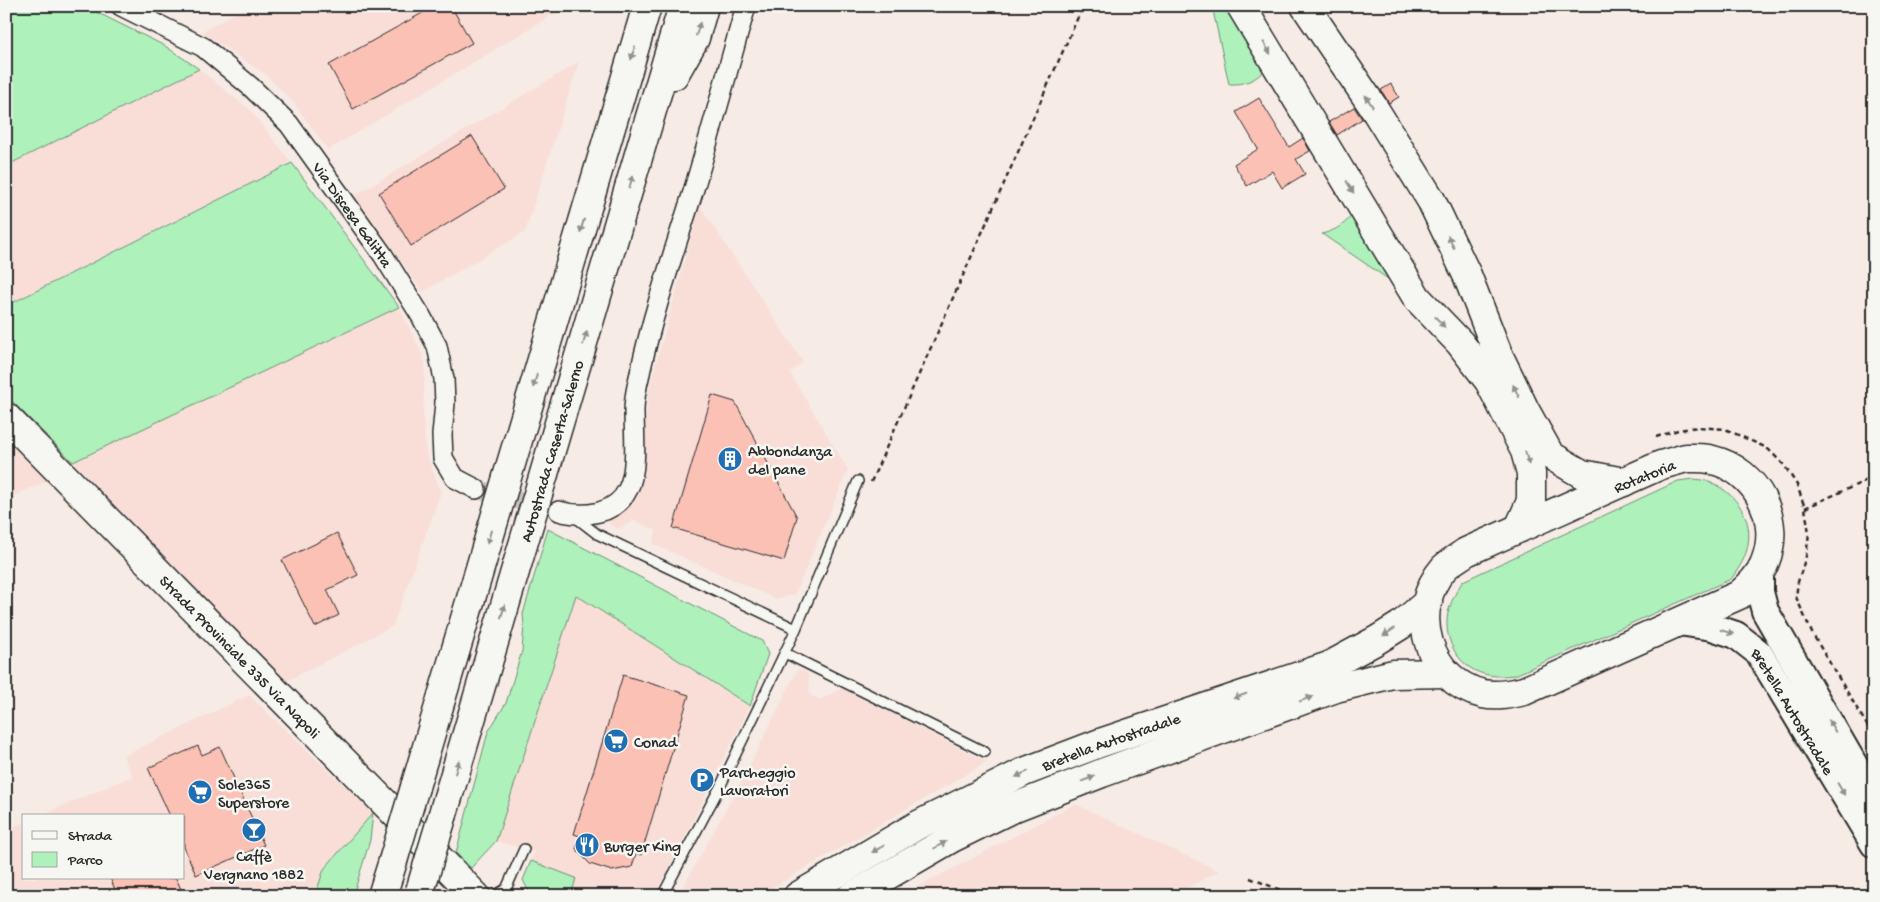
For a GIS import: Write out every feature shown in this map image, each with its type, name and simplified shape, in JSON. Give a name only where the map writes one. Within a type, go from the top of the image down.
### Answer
[{"type":"main road","name":"Autostrada Caserta-Salerno","points":[[382,896],[647,6]]},
{"type":"main road","name":"Autostrada Caserta-Salerno","points":[[419,893],[683,6]]},
{"type":"main road","points":[[650,118],[695,38],[704,6]]},
{"type":"main road","points":[[1241,6],[1417,298],[1460,343],[1489,381],[1525,451],[1531,473],[1531,501],[1519,528]]},
{"type":"main road","points":[[1305,6],[1372,105],[1431,200],[1466,275],[1498,354],[1550,456],[1582,474],[1624,482]]},
{"type":"main road","name":"Strada Provinciale 335 Via Napoli","points":[[6,417],[476,896]]},
{"type":"main road","name":"Rotatoria","points":[[1686,458],[1712,459],[1737,470],[1756,488],[1768,511],[1771,537],[1765,563],[1754,581],[1739,595],[1524,692],[1504,695],[1483,694],[1463,686],[1446,673],[1434,656],[1426,637],[1424,615],[1430,590],[1444,568],[1466,552],[1624,482],[1661,465],[1686,458]]},
{"type":"main road","name":"Bretella Autostradale","points":[[1760,572],[1760,592],[1765,611],[1874,799]]},
{"type":"main road","name":"Bretella Autostradale","points":[[798,896],[918,825],[1024,772],[1100,743],[1329,666],[1401,625],[1428,602]]},
{"type":"main road","name":"Bretella Autostradale","points":[[1679,622],[1712,627],[1736,635],[1759,653],[1874,844]]},
{"type":"main road","name":"Bretella Autostradale","points":[[852,896],[952,838],[1015,807],[1102,773],[1336,688],[1393,674],[1446,673]]},
{"type":"street","name":"Via Discesa Galitta","points":[[120,6],[203,47],[251,87],[289,124],[383,255],[437,346],[444,379],[442,435],[444,458],[454,478],[476,489]]},
{"type":"street","points":[[566,513],[589,515],[605,510],[620,501],[629,489],[633,470],[634,408],[640,373],[656,310],[694,188],[746,6]]},
{"type":"lane","points":[[662,896],[721,785],[785,653],[858,481]]},
{"type":"lane","points":[[566,513],[597,534],[796,629]]},
{"type":"lane","points":[[785,653],[985,752]]},
{"type":"lane","points":[[494,896],[508,892],[524,849]]},
{"type":"path","points":[[858,481],[869,486],[1083,6]]},
{"type":"path","points":[[1805,508],[1874,477]]},
{"type":"path","points":[[1250,878],[1296,896]]},
{"type":"shaded area","points":[[247,6],[567,6],[328,150],[293,102],[266,75],[202,32]]},
{"type":"shaded area","points":[[579,62],[525,232],[423,292],[354,196]]},
{"type":"shaded area","points":[[199,69],[250,110],[292,163],[6,306],[6,166]]},
{"type":"shaded area","points":[[700,206],[803,362],[790,373],[848,470],[795,594],[776,599],[653,544],[656,530],[634,521],[619,529],[610,525],[608,519],[623,510],[633,498],[641,483],[648,394]]},
{"type":"shaded area","points":[[399,307],[425,364],[423,418],[426,452],[441,492],[393,626],[283,683],[196,589],[73,462]]},
{"type":"shaded area","points":[[6,440],[47,481],[6,499]]},
{"type":"shaded area","points":[[576,595],[750,706],[654,896],[531,896],[523,880],[534,852],[496,841]]},
{"type":"shaded area","points":[[798,669],[808,674],[810,695],[820,700],[842,688],[987,762],[758,896],[678,896],[742,780]]},
{"type":"shaded area","points":[[249,695],[373,813],[324,869],[315,896],[6,896],[6,830],[22,823],[22,880],[185,880],[185,814],[44,814],[133,776],[123,756]]},
{"type":"shaded area","points":[[1075,804],[1219,871],[1172,896],[901,896]]},
{"type":"green space","points":[[6,6],[84,6],[165,46],[199,69],[6,166]]},
{"type":"green space","points":[[1212,6],[1229,6],[1268,67],[1260,75],[1246,82],[1229,84]]},
{"type":"green space","points":[[292,163],[399,307],[73,462],[6,395],[6,306]]},
{"type":"green space","points":[[1355,211],[1394,273],[1388,279],[1322,234],[1341,226]]},
{"type":"green space","points":[[1694,479],[1706,481],[1727,492],[1742,510],[1747,521],[1749,532],[1746,554],[1731,579],[1515,675],[1496,676],[1474,670],[1466,665],[1453,649],[1447,630],[1447,619],[1449,609],[1463,581],[1678,481]]},
{"type":"green space","points":[[548,529],[762,641],[768,654],[750,706],[576,595],[496,841],[471,868],[456,853],[488,732],[506,703],[522,651],[523,614]]},
{"type":"green space","points":[[373,813],[370,840],[353,896],[315,896],[324,869]]},
{"type":"green space","points":[[531,861],[576,878],[571,896],[531,896],[523,880]]},
{"type":"building","points":[[435,6],[451,6],[472,43],[353,109],[329,65]]},
{"type":"building","points":[[1391,84],[1399,97],[1389,103],[1381,90]]},
{"type":"building","points":[[1259,98],[1289,147],[1303,138],[1310,151],[1296,159],[1305,174],[1282,188],[1272,171],[1247,186],[1234,164],[1258,149],[1236,112]]},
{"type":"building","points":[[1354,107],[1362,119],[1337,135],[1329,122]]},
{"type":"building","points":[[472,136],[504,189],[411,246],[379,193]]},
{"type":"building","name":"Abbondanza del pane","points":[[712,395],[735,402],[797,517],[784,561],[673,528]]},
{"type":"building","points":[[337,533],[358,575],[327,590],[339,615],[315,627],[282,560]]},
{"type":"building","points":[[623,675],[689,695],[641,855],[636,853],[632,867],[612,871],[590,864],[576,849],[580,836],[574,834]]},
{"type":"building","name":"Sole365 Superstore","points":[[198,746],[202,755],[220,747],[264,845],[196,875],[185,849],[185,814],[169,814],[148,768]]},
{"type":"building","points":[[111,880],[177,880],[184,896],[118,896]]},
{"type":"tunnel","points":[[476,489],[559,511]]},
{"type":"place","name":"Abbondanza del pane","points":[[730,459]]},
{"type":"place","name":"Conad","points":[[616,741]]},
{"type":"place","name":"Parcheggio Lavoratori","points":[[702,780]]},
{"type":"place","name":"Sole365 Superstore","points":[[200,792]]},
{"type":"place","name":"Caffè Vergnano 1882","points":[[254,830]]},
{"type":"place","name":"Burger King","points":[[587,845]]}]
